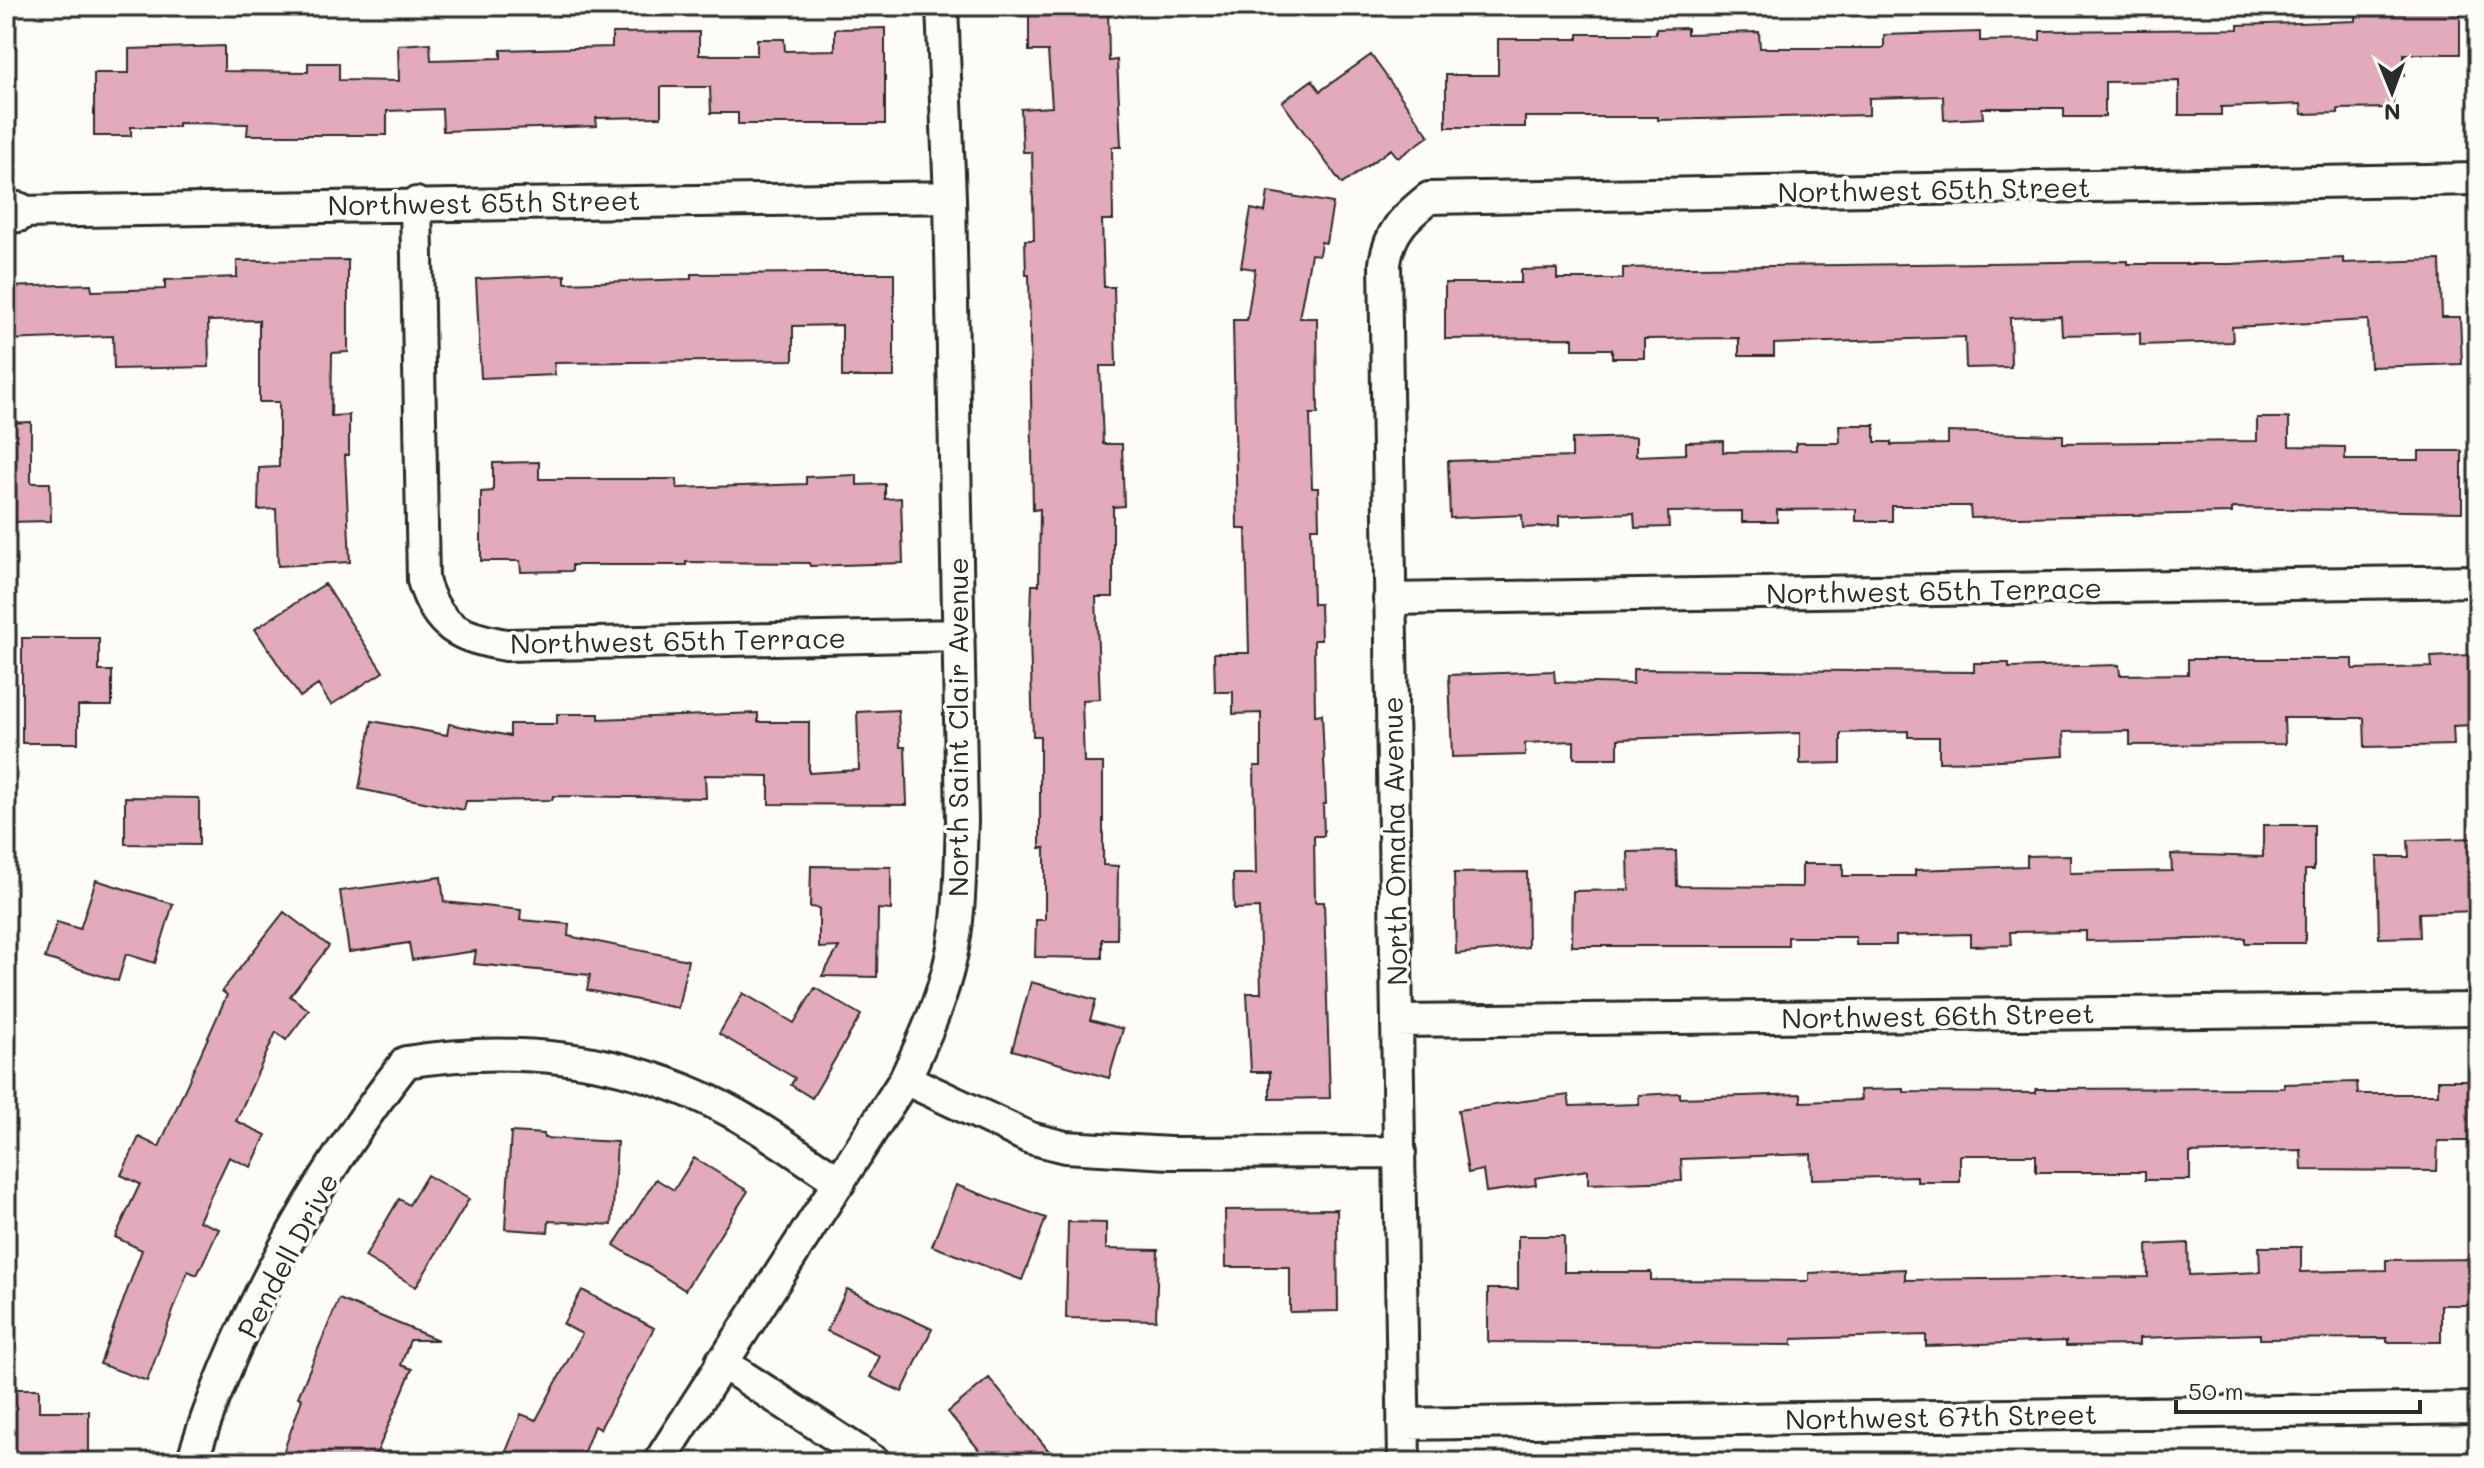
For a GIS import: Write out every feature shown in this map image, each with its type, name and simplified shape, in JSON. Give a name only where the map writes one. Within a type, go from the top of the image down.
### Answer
[{"type":"street","name":"North Saint Clair Avenue","points":[[659,1462],[905,1079],[932,1022],[952,957],[962,821],[950,197],[942,6]]},
{"type":"street","name":"Northwest 65th Street","points":[[1399,223],[1429,198],[2478,179]]},
{"type":"street","name":"Northwest 65th Street","points":[[12,213],[416,203],[950,197]]},
{"type":"street","name":"Northwest 65th Terrace","points":[[416,203],[423,580],[430,604],[443,622],[478,640],[506,645],[959,635]]},
{"type":"street","name":"North Omaha Avenue","points":[[1399,223],[1388,242],[1385,263],[1404,1462]]},
{"type":"street","name":"Northwest 65th Terrace","points":[[1389,599],[2478,581]]},
{"type":"street","name":"Northwest 66th Street","points":[[1398,1021],[2478,1009]]},
{"type":"street","name":"Pendell Drive","points":[[192,1462],[269,1276],[371,1106],[406,1062],[464,1053],[579,1058],[626,1069],[683,1089],[738,1116],[840,1182]]},
{"type":"street","points":[[905,1079],[1030,1138],[1065,1147],[1170,1153],[1400,1152]]},
{"type":"street","points":[[721,1362],[875,1462]]},
{"type":"street","name":"Northwest 67th Street","points":[[1403,1424],[2478,1408]]},
{"type":"building","points":[[1029,6],[1108,6],[1109,61],[1117,60],[1121,147],[1112,147],[1113,220],[1102,220],[1104,287],[1114,287],[1116,366],[1100,366],[1103,444],[1122,444],[1124,506],[1113,507],[1113,597],[1096,597],[1100,699],[1082,700],[1084,763],[1103,763],[1103,865],[1118,866],[1117,939],[1102,939],[1102,958],[1035,957],[1036,920],[1045,920],[1045,848],[1040,848],[1040,736],[1033,736],[1030,637],[1032,585],[1039,585],[1040,509],[1033,510],[1029,275],[1026,275],[1025,240],[1034,240],[1032,152],[1023,152],[1021,109],[1052,107],[1048,51],[1029,51]]},
{"type":"building","points":[[2390,6],[2460,6],[2460,54],[2404,54],[2404,76],[2394,75],[2393,108],[2338,109],[2338,113],[2302,114],[2301,104],[2221,107],[2221,115],[2179,115],[2179,81],[2105,82],[2105,117],[2064,117],[2064,108],[1982,108],[1983,118],[1944,120],[1943,96],[1869,98],[1869,115],[1658,120],[1658,117],[1525,117],[1525,127],[1446,127],[1446,75],[1498,75],[1498,39],[1578,39],[1578,34],[1656,34],[1656,29],[1687,28],[1687,34],[1759,32],[1760,48],[1884,48],[1884,35],[1980,32],[1980,41],[2040,40],[2040,31],[2238,29],[2238,25],[2356,21],[2356,9],[2390,9]]},
{"type":"building","points":[[885,28],[885,124],[738,124],[738,113],[711,113],[710,87],[661,87],[661,117],[596,118],[597,126],[443,131],[442,109],[387,111],[387,135],[247,135],[248,124],[178,123],[178,127],[131,127],[131,136],[94,136],[94,73],[129,73],[129,49],[224,46],[224,71],[308,72],[308,63],[339,63],[339,80],[399,81],[398,45],[430,43],[431,60],[501,58],[501,50],[612,47],[612,33],[699,32],[699,55],[757,55],[757,39],[784,39],[785,51],[835,50],[835,29]]},
{"type":"building","points":[[1371,55],[1429,136],[1398,158],[1391,149],[1342,184],[1282,102],[1312,80],[1320,91]]},
{"type":"building","points":[[1268,192],[1333,203],[1326,243],[1321,242],[1319,255],[1311,254],[1299,318],[1317,318],[1318,414],[1310,414],[1312,488],[1318,488],[1319,528],[1311,528],[1313,604],[1320,604],[1321,640],[1314,640],[1315,715],[1322,714],[1326,804],[1323,804],[1324,836],[1314,836],[1315,902],[1324,902],[1330,1098],[1270,1099],[1270,1072],[1251,1072],[1247,993],[1261,993],[1259,908],[1234,909],[1233,874],[1256,874],[1254,766],[1261,766],[1261,713],[1233,714],[1233,692],[1215,692],[1214,653],[1249,653],[1246,529],[1237,529],[1233,320],[1247,320],[1255,269],[1241,267],[1251,209],[1265,212]]},
{"type":"building","points":[[2343,258],[2343,263],[2440,260],[2442,317],[2460,317],[2462,364],[2370,367],[2368,320],[2232,327],[2233,342],[2140,345],[2140,333],[2062,335],[2061,316],[2010,318],[2011,367],[1966,368],[1965,337],[1774,344],[1774,356],[1739,356],[1739,338],[1644,339],[1644,358],[1612,358],[1612,349],[1573,349],[1573,338],[1445,339],[1445,283],[1521,283],[1521,270],[1557,269],[1557,279],[1623,279],[1623,268],[2128,261],[2128,264],[2230,264]]},
{"type":"building","points":[[348,260],[348,352],[332,353],[331,416],[349,415],[349,455],[345,455],[350,562],[278,566],[276,509],[258,510],[259,468],[279,467],[279,402],[259,402],[259,320],[208,321],[209,367],[114,369],[113,336],[6,340],[6,287],[91,284],[92,291],[165,289],[165,280],[237,277],[237,261]]},
{"type":"building","points":[[894,273],[894,377],[842,377],[842,325],[793,326],[793,360],[554,363],[555,375],[481,378],[476,279],[565,275],[565,283],[691,279],[691,274]]},
{"type":"building","points":[[2257,418],[2289,418],[2289,446],[2345,447],[2345,460],[2419,460],[2419,451],[2462,451],[2462,512],[2232,508],[2232,513],[1971,518],[1970,506],[1892,506],[1892,521],[1856,521],[1856,509],[1777,510],[1777,522],[1742,522],[1742,511],[1668,512],[1669,527],[1635,528],[1634,513],[1559,516],[1559,526],[1523,528],[1522,515],[1450,518],[1448,461],[1572,457],[1572,439],[1636,437],[1636,456],[1686,454],[1686,442],[1723,441],[1723,452],[1796,451],[1796,443],[1840,443],[1839,425],[1875,425],[1875,442],[1891,442],[1891,445],[1948,444],[1948,432],[2063,435],[2063,443],[2257,441]]},
{"type":"building","points":[[31,422],[31,483],[50,483],[51,521],[6,522],[6,423]]},
{"type":"building","points":[[539,462],[539,479],[677,479],[677,488],[806,484],[806,477],[857,475],[857,485],[885,484],[885,499],[901,498],[903,563],[810,566],[809,563],[686,562],[686,565],[572,565],[572,571],[521,572],[520,561],[481,561],[481,492],[493,491],[493,463]]},
{"type":"building","points":[[325,584],[383,672],[331,705],[318,685],[300,697],[255,629]]},
{"type":"building","points":[[22,638],[99,638],[99,671],[112,671],[112,706],[78,706],[78,743],[22,743]]},
{"type":"building","points":[[2470,655],[2472,725],[2453,726],[2454,745],[2365,747],[2364,718],[2284,718],[2285,744],[2130,745],[2130,731],[2063,732],[2064,756],[1985,761],[1939,762],[1939,737],[1908,737],[1908,731],[1841,733],[1841,763],[1800,764],[1800,733],[1618,739],[1618,758],[1574,758],[1574,741],[1525,743],[1525,755],[1452,757],[1449,675],[1554,671],[1555,682],[1633,684],[1633,669],[1974,672],[1974,663],[2009,663],[2009,668],[2119,665],[2120,675],[2188,674],[2188,659],[2353,659],[2353,669],[2432,667],[2431,657]]},
{"type":"building","points":[[898,710],[900,747],[905,747],[907,805],[769,804],[769,776],[705,775],[706,798],[553,796],[552,800],[466,801],[464,810],[359,789],[372,721],[447,735],[449,724],[510,736],[510,724],[557,724],[557,714],[599,714],[599,719],[758,713],[758,722],[809,722],[809,773],[859,770],[857,712]]},
{"type":"building","points":[[125,797],[199,798],[199,845],[125,844]]},
{"type":"building","points":[[2263,825],[2314,825],[2314,870],[2305,870],[2305,943],[2245,943],[2245,938],[2086,941],[2086,931],[2010,932],[2011,945],[1970,946],[1970,934],[1896,936],[1896,945],[1856,945],[1856,937],[1788,937],[1788,946],[1572,946],[1573,891],[1629,890],[1628,852],[1676,851],[1677,886],[1802,887],[1802,864],[1843,864],[1843,876],[1915,876],[1915,870],[2027,866],[2027,856],[2070,855],[2070,873],[2172,871],[2171,854],[2263,857]]},
{"type":"building","points":[[2475,838],[2477,911],[2419,913],[2420,937],[2379,938],[2377,857],[2409,857],[2408,840]]},
{"type":"building","points":[[811,866],[891,867],[891,910],[878,909],[877,977],[822,976],[839,947],[819,948],[819,908],[810,907]]},
{"type":"building","points":[[1527,872],[1528,947],[1456,954],[1454,873]]},
{"type":"building","points":[[441,877],[444,902],[521,910],[520,920],[569,924],[568,936],[688,960],[678,1008],[587,990],[590,975],[474,964],[476,951],[412,960],[409,943],[349,952],[340,891]]},
{"type":"building","points":[[96,880],[173,904],[155,963],[126,954],[118,981],[45,958],[57,922],[80,929]]},
{"type":"building","points":[[284,912],[329,946],[290,996],[309,1010],[286,1040],[276,1032],[236,1121],[266,1135],[251,1167],[229,1157],[199,1221],[219,1229],[197,1275],[188,1271],[147,1381],[100,1364],[142,1250],[115,1237],[140,1184],[121,1175],[139,1137],[159,1147],[227,995],[222,991]]},
{"type":"building","points":[[1031,982],[1096,1000],[1090,1020],[1123,1029],[1109,1078],[1012,1050]]},
{"type":"building","points":[[815,988],[861,1015],[812,1098],[791,1085],[795,1078],[719,1034],[743,993],[794,1023]]},
{"type":"building","points":[[2438,1080],[2478,1080],[2478,1141],[2438,1141],[2437,1171],[2302,1170],[2301,1150],[2190,1153],[2190,1180],[2145,1180],[2145,1172],[2036,1172],[2036,1155],[1960,1155],[1960,1182],[1917,1182],[1917,1176],[1812,1179],[1811,1154],[1681,1159],[1682,1181],[1588,1184],[1588,1170],[1535,1178],[1536,1185],[1486,1192],[1483,1170],[1468,1173],[1458,1110],[1568,1095],[1570,1106],[1639,1104],[1639,1095],[1680,1093],[1680,1098],[1801,1094],[1801,1102],[1861,1100],[1860,1090],[1904,1089],[1904,1092],[2036,1093],[2036,1089],[2284,1088],[2284,1084],[2357,1082],[2358,1094],[2438,1094]]},
{"type":"building","points":[[511,1132],[544,1134],[544,1138],[617,1142],[612,1225],[549,1221],[548,1232],[505,1229]]},
{"type":"building","points":[[694,1158],[748,1191],[685,1290],[614,1245],[656,1179],[674,1190]]},
{"type":"building","points":[[427,1175],[469,1199],[416,1287],[365,1257],[399,1199],[409,1205]]},
{"type":"building","points":[[956,1185],[1046,1218],[1022,1280],[932,1246]]},
{"type":"building","points":[[1337,1209],[1338,1311],[1290,1312],[1290,1267],[1226,1267],[1225,1210]]},
{"type":"building","points":[[1068,1222],[1106,1223],[1106,1249],[1158,1250],[1156,1320],[1066,1318]]},
{"type":"building","points":[[1518,1236],[1564,1236],[1564,1272],[1651,1272],[1651,1280],[1809,1281],[1809,1273],[1905,1269],[1905,1280],[2148,1277],[2147,1245],[2188,1243],[2189,1275],[2260,1272],[2259,1247],[2301,1247],[2301,1272],[2386,1270],[2386,1260],[2478,1259],[2478,1305],[2441,1305],[2441,1342],[2387,1342],[2387,1338],[2260,1339],[2260,1334],[2139,1338],[2139,1345],[2066,1346],[2066,1341],[1926,1346],[1926,1335],[1792,1339],[1792,1345],[1488,1342],[1488,1289],[1518,1289]]},
{"type":"building","points":[[847,1289],[932,1329],[902,1392],[870,1377],[880,1356],[827,1331]]},
{"type":"building","points":[[582,1290],[654,1328],[600,1429],[594,1426],[580,1462],[502,1462],[521,1414],[536,1420],[582,1334],[563,1324]]},
{"type":"building","points":[[339,1299],[438,1340],[410,1340],[401,1365],[412,1369],[373,1462],[310,1462],[283,1453],[302,1399],[298,1397]]},
{"type":"building","points":[[989,1378],[1058,1462],[989,1462],[948,1412]]},
{"type":"building","points":[[6,1389],[39,1389],[39,1411],[89,1411],[89,1462],[6,1462]]}]
